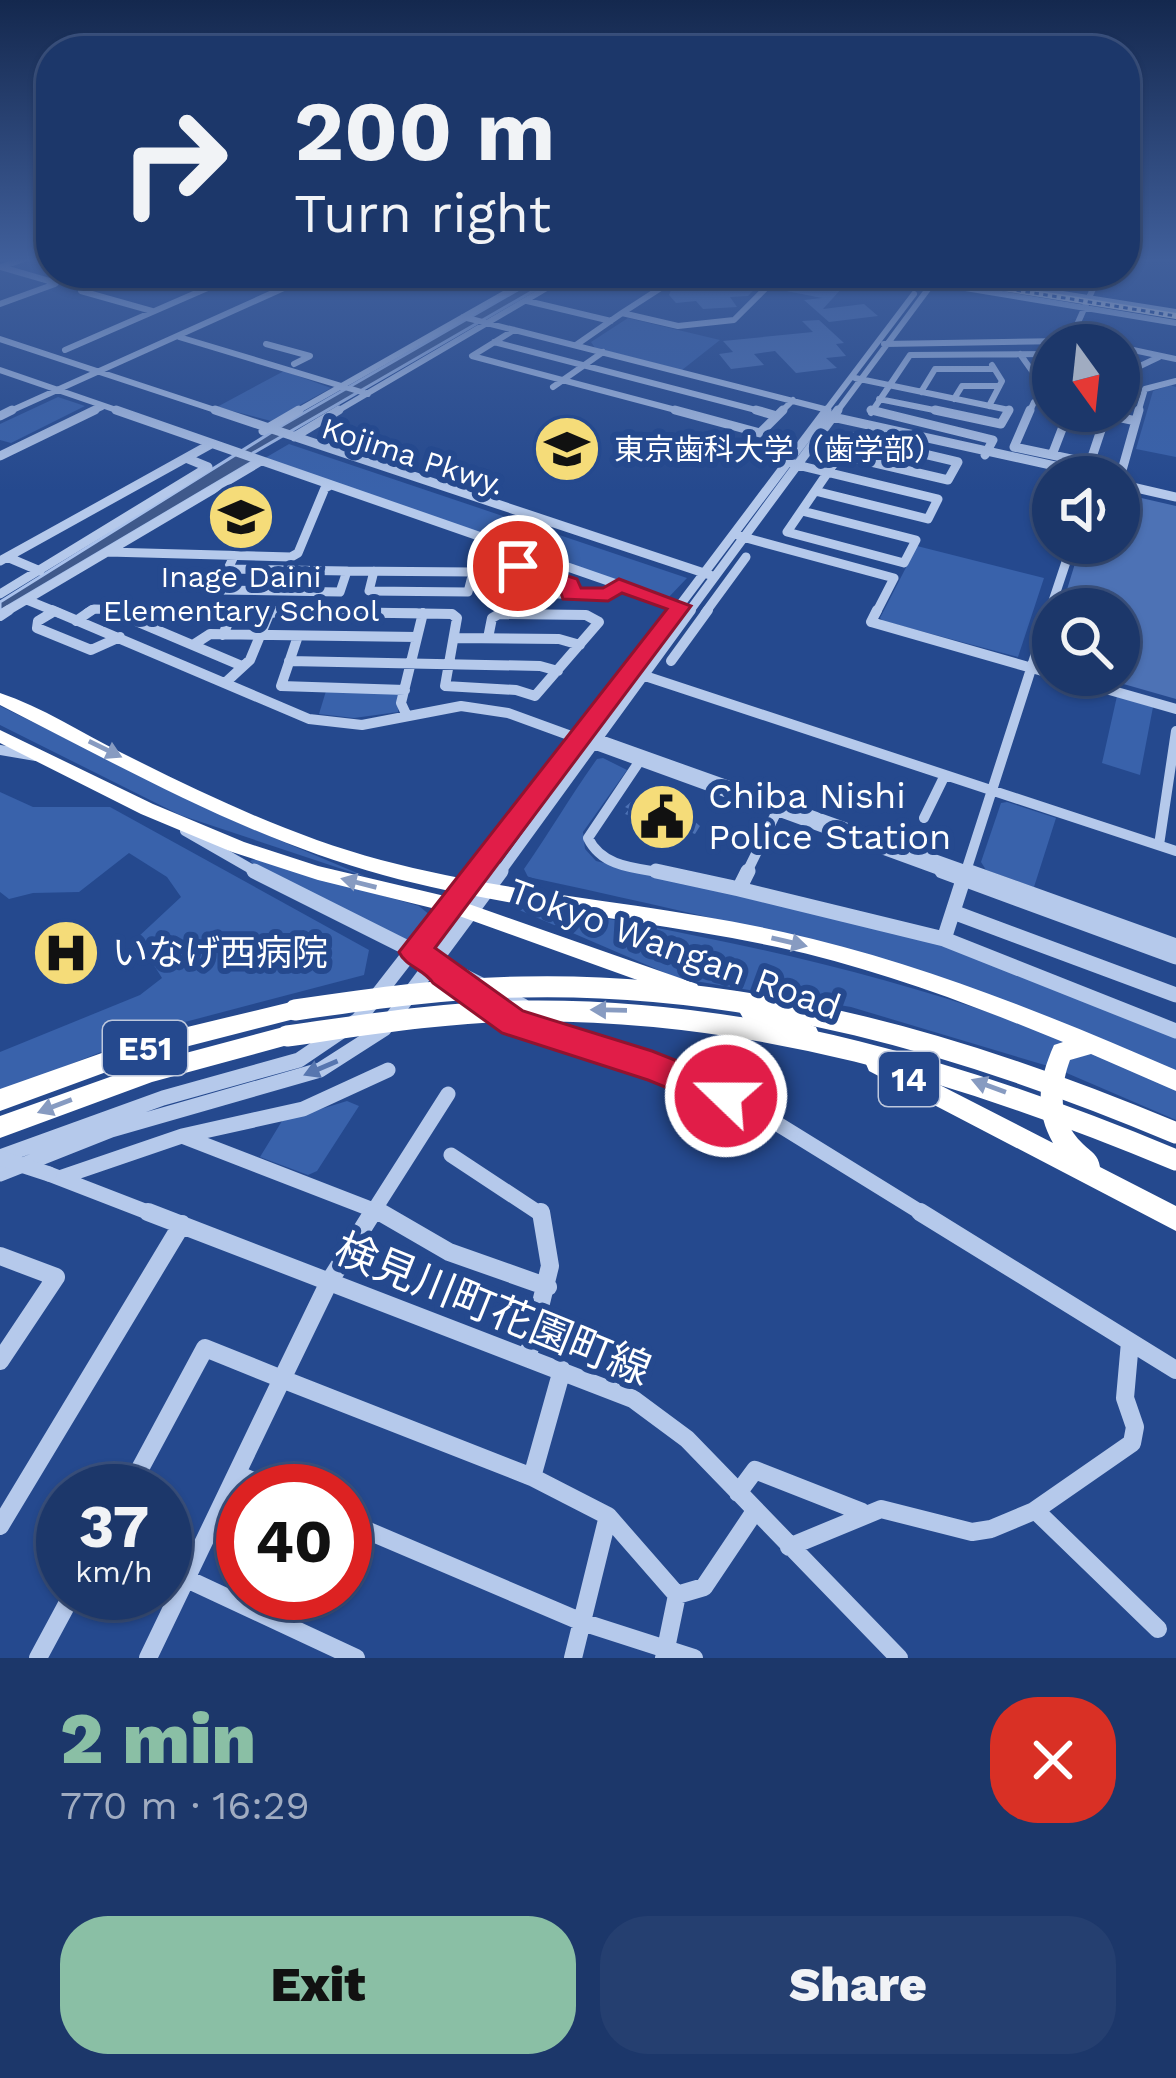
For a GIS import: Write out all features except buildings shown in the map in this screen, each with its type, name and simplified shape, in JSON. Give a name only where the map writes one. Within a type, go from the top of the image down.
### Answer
[{"type":"highway","name":"Tokyo Wangan Road","points":[[0,698],[263,826],[361,861],[463,886],[729,930],[853,958],[980,999],[1176,1081]]},
{"type":"highway","name":"Tokyo Wangan Road","points":[[0,736],[147,809],[277,860],[460,909],[826,1041],[916,1082],[1176,1220]]},
{"type":"highway","name":"E51","points":[[0,1100],[150,1046],[295,1010],[390,995],[503,987],[630,987],[725,997],[929,1038],[1061,1084],[1176,1133]]},
{"type":"highway","name":"E51","points":[[0,1127],[152,1072],[287,1036],[390,1020],[508,1010],[637,1011],[740,1022],[924,1064],[1034,1102],[1176,1160]]},
{"type":"highway","points":[[1094,1044],[1062,1052],[1050,1118],[1064,1144],[1125,1193]]},
{"type":"street","points":[[65,350],[97,336]]},
{"type":"street","points":[[0,413],[173,336]]},
{"type":"street","points":[[175,336],[368,394]]},
{"type":"street","points":[[0,341],[265,429],[430,336]]},
{"type":"street","points":[[292,438],[465,336]]},
{"type":"street","points":[[503,336],[472,356],[760,433],[794,400]]},
{"type":"street","points":[[540,336],[794,400],[828,416],[1032,464]]},
{"type":"street","points":[[576,345],[589,336]]},
{"type":"street","points":[[0,1174],[111,1130],[332,1065],[384,1029],[437,964],[460,909],[463,886],[642,675],[708,576],[887,336]]},
{"type":"street","points":[[882,343],[1065,341],[1071,336]]},
{"type":"street","points":[[494,342],[777,416]]},
{"type":"street","points":[[266,344],[310,356],[294,364]]},
{"type":"street","points":[[978,344],[1002,381],[989,406]]},
{"type":"street","points":[[1140,351],[1176,359]]},
{"type":"street","points":[[553,387],[603,352]]},
{"type":"street","points":[[1020,354],[1032,371]]},
{"type":"street","points":[[986,453],[993,440],[869,413],[910,355],[1032,354]]},
{"type":"street","points":[[1140,366],[1160,356]]},
{"type":"street","points":[[921,392],[935,369],[994,369]]},
{"type":"street","points":[[0,370],[680,606]]},
{"type":"street","points":[[661,406],[698,376]]},
{"type":"street","points":[[856,378],[1009,410],[1001,424],[879,399]]},
{"type":"street","points":[[1140,409],[1147,387],[1176,381]]},
{"type":"street","points":[[954,399],[962,386],[999,386]]},
{"type":"street","points":[[0,456],[5,448],[102,406]]},
{"type":"street","points":[[1032,406],[1014,447],[1033,456]]},
{"type":"street","name":"Kojima Pkwy.","points":[[265,429],[708,576]]},
{"type":"street","points":[[1052,455],[1061,432]]},
{"type":"street","points":[[986,453],[1052,455],[1090,463],[1100,432]]},
{"type":"street","points":[[802,511],[916,540],[904,563],[787,532],[852,437],[958,462],[948,480],[841,455]]},
{"type":"street","points":[[924,454],[931,440]]},
{"type":"street","points":[[4,559],[211,444]]},
{"type":"street","points":[[3,590],[208,467],[186,458]]},
{"type":"street","points":[[0,616],[259,460]]},
{"type":"street","points":[[792,463],[938,499],[928,519],[815,491]]},
{"type":"street","points":[[108,552],[298,553],[325,488],[331,485]]},
{"type":"street","points":[[1140,486],[1176,495]]},
{"type":"street","points":[[809,555],[831,518]]},
{"type":"street","points":[[59,529],[88,541]]},
{"type":"street","points":[[738,536],[894,578],[871,622],[1032,668],[944,939]]},
{"type":"street","points":[[234,556],[218,590],[340,592],[347,571]]},
{"type":"street","points":[[374,571],[369,591],[468,592],[473,572],[491,557],[570,584],[570,594]]},
{"type":"street","points":[[671,661],[746,557]]},
{"type":"street","points":[[4,559],[40,571]]},
{"type":"street","points":[[518,566],[508,575],[505,593],[608,595],[619,585]]},
{"type":"street","points":[[228,569],[473,572]]},
{"type":"street","points":[[0,1157],[145,1104],[299,1060],[335,1039],[369,1010],[414,952],[487,890],[680,606],[708,576]]},
{"type":"street","points":[[27,600],[292,713],[333,724],[362,725],[461,706],[589,740],[1176,957]]},
{"type":"street","points":[[76,621],[94,609],[230,612],[223,634]]},
{"type":"street","points":[[143,610],[138,622],[242,667]]},
{"type":"street","points":[[225,683],[242,667],[269,614],[277,611],[423,613],[456,615],[445,683],[449,688],[516,690],[535,696],[599,622],[594,616],[499,614],[492,618],[488,638]]},
{"type":"street","points":[[53,612],[37,628],[91,650],[100,650],[120,637]]},
{"type":"street","points":[[407,716],[401,704],[423,613]]},
{"type":"street","points":[[193,645],[206,635],[223,634],[417,638]]},
{"type":"street","points":[[298,636],[280,683],[286,688],[405,690]]},
{"type":"street","points":[[454,638],[559,639],[580,645]]},
{"type":"street","points":[[289,661],[540,666],[558,671]]},
{"type":"street","points":[[642,675],[1176,851]]},
{"type":"street","points":[[1131,696],[1176,709]]},
{"type":"street","points":[[1159,845],[1169,823],[1176,731]]},
{"type":"street","points":[[589,740],[639,762],[779,808]]},
{"type":"street","points":[[0,750],[37,756]]},
{"type":"street","points":[[639,762],[592,830],[588,844],[607,861],[944,939],[1176,1031]]},
{"type":"street","points":[[924,818],[945,775]]},
{"type":"street","points":[[739,889],[779,808]]},
{"type":"street","points":[[147,809],[271,881],[437,964],[444,974],[513,1023],[584,1043],[707,1089],[768,1118],[1176,1370]]},
{"type":"street","points":[[964,875],[1176,946]]},
{"type":"street","points":[[953,912],[1176,995]]},
{"type":"street","points":[[55,1176],[182,1136],[303,1109],[349,1092],[388,1070]]},
{"type":"street","points":[[242,1464],[329,1282],[448,1094]]},
{"type":"street","points":[[182,1136],[377,1210],[449,1252],[548,1287]]},
{"type":"street","points":[[451,1154],[541,1212],[547,1226],[551,1269],[528,1356]]},
{"type":"street","name":"検見川町花園町線","points":[[0,1157],[615,1390],[660,1417],[899,1658]]},
{"type":"street","points":[[0,1526],[182,1224]]},
{"type":"street","points":[[0,1256],[56,1276],[0,1360]]},
{"type":"street","points":[[738,1493],[754,1470],[863,1513],[904,1512],[983,1532],[1035,1510],[1132,1443],[1136,1427],[1125,1398],[1130,1342]]},
{"type":"street","points":[[143,1464],[206,1348],[532,1477],[608,1516],[677,1595]]},
{"type":"street","points":[[532,1477],[562,1370]]},
{"type":"street","points":[[1035,1510],[1158,1629]]},
{"type":"street","points":[[677,1595],[704,1587],[755,1511]]},
{"type":"street","points":[[788,1547],[863,1513]]},
{"type":"street","points":[[573,1658],[608,1516]]},
{"type":"street","points":[[192,1568],[216,1518]]},
{"type":"street","points":[[372,1533],[582,1622],[665,1653],[694,1658]]},
{"type":"street","points":[[192,1581],[356,1658]]},
{"type":"street","points":[[665,1653],[677,1595]]},
{"type":"street","points":[[38,1658],[58,1620]]},
{"type":"street","points":[[148,1658],[167,1620]]},
{"type":"shaded area","points":[[437,336],[455,336],[253,453],[252,462],[0,611],[0,602],[283,425]]},
{"type":"shaded area","points":[[600,336],[720,340],[682,370],[595,348],[591,342]]},
{"type":"shaded area","points":[[284,371],[331,388],[271,421],[217,407]]},
{"type":"shaded area","points":[[1176,387],[1176,457],[1136,449],[1153,391]]},
{"type":"shaded area","points":[[58,397],[85,406],[11,443],[0,440],[0,424]]},
{"type":"shaded area","points":[[289,444],[687,578],[668,598],[265,458]]},
{"type":"shaded area","points":[[917,546],[1044,578],[1041,588],[1032,588],[1032,614],[1018,657],[880,618]]},
{"type":"shaded area","points":[[326,691],[399,692],[398,712],[354,718],[319,714]]},
{"type":"shaded area","points":[[1117,696],[1153,707],[1140,775],[1102,763]]},
{"type":"shaded area","points":[[0,706],[234,821],[369,878],[180,815],[0,725]]},
{"type":"shaded area","points":[[597,759],[627,770],[583,832],[585,849],[596,861],[945,946],[1176,1037],[1176,1071],[1017,1007],[858,956],[528,877],[524,869]]},
{"type":"shaded area","points":[[0,792],[33,807],[110,807],[369,950],[364,975],[162,1028],[0,1092],[0,1052],[140,995],[162,978],[137,938],[181,897],[167,877],[129,853],[79,892],[9,899],[0,892]]},
{"type":"shaded area","points":[[1001,803],[1056,818],[1034,887],[986,870],[981,862]]},
{"type":"shaded area","points":[[250,861],[419,906],[431,916],[408,943],[260,870]]},
{"type":"shaded area","points":[[512,902],[653,927],[861,974],[1065,1040],[1054,1047],[1048,1066],[851,1007],[677,978],[510,906]]},
{"type":"shaded area","points":[[1094,1054],[1176,1087],[1176,1120],[1062,1071],[1066,1057]]},
{"type":"shaded area","points":[[347,1101],[359,1106],[317,1171],[308,1175],[260,1157],[282,1121]]},
{"type":"place","name":"東京歯科大学（歯学部）","points":[[567,449]]},
{"type":"place","name":"Inage Daini Elementary School","points":[[241,517]]},
{"type":"place","name":"Chiba Nishi Police Station","points":[[662,817]]},
{"type":"place","name":"いなげ西病院","points":[[66,953]]},
{"type":"route","points":[[518,566],[570,584],[570,594],[608,595],[619,585],[680,606],[414,952],[437,964],[444,974],[513,1023],[652,1066],[726,1096]]}]
